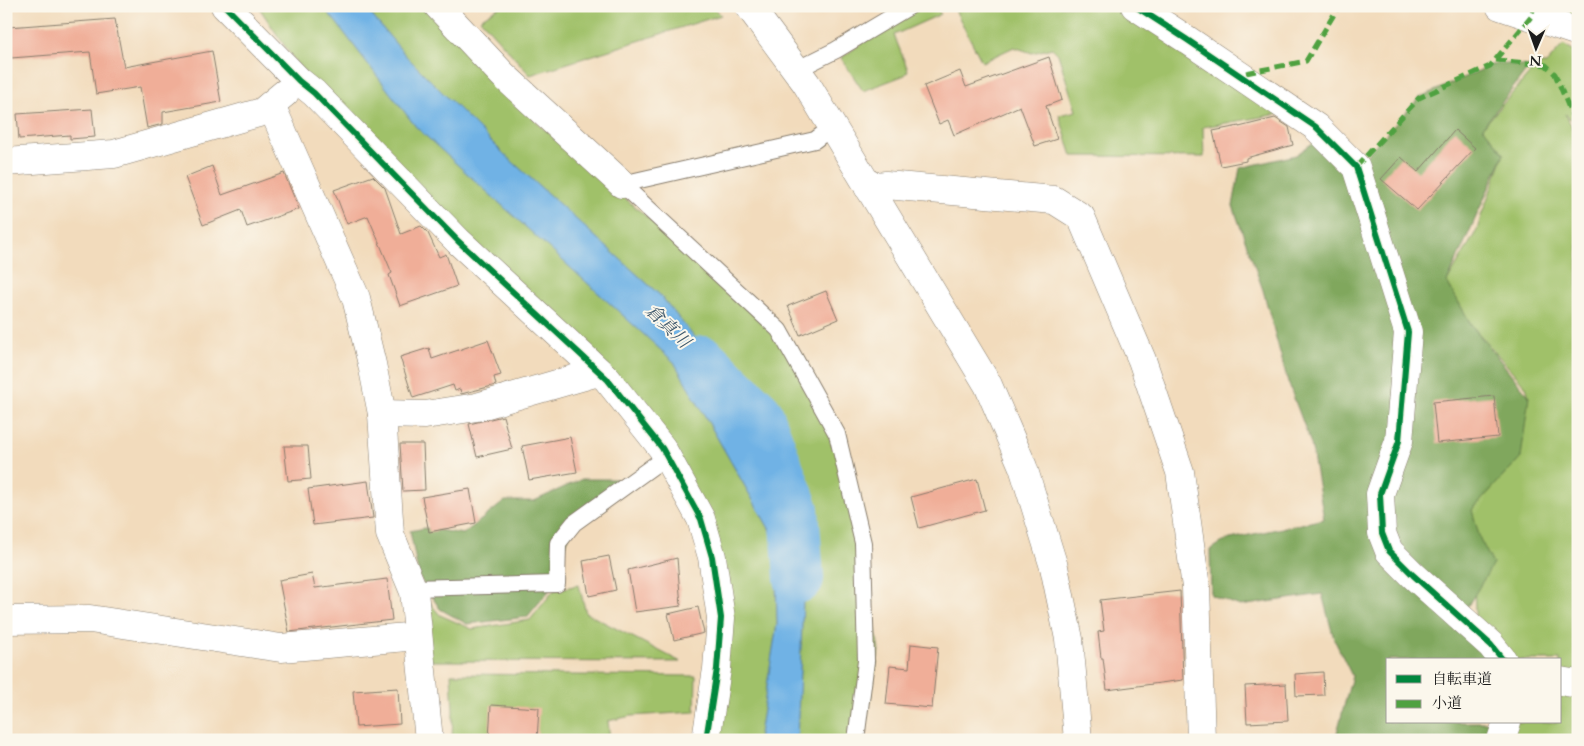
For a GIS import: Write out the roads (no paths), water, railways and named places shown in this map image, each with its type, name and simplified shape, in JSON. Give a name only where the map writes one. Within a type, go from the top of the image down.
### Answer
[{"type":"street","points":[[225,6],[299,81],[314,92],[458,241],[606,379],[662,448],[701,519],[712,557],[721,618],[717,669],[706,740]]},
{"type":"street","points":[[438,6],[503,75],[622,184]]},
{"type":"street","points":[[749,6],[796,70],[832,127],[988,385],[1023,467],[1054,567],[1069,639],[1078,740]]},
{"type":"street","points":[[1135,6],[1316,127],[1356,167],[1408,332],[1399,441],[1380,494],[1382,533],[1389,551],[1491,646],[1501,658]]},
{"type":"street","points":[[1500,6],[1578,32]]},
{"type":"street","points":[[6,162],[114,154],[262,112],[299,81]]},
{"type":"street","points":[[271,105],[356,298],[382,414],[390,534],[412,588],[429,740]]},
{"type":"street","points":[[868,187],[886,185],[1054,200],[1081,217],[1142,360],[1180,472],[1196,587],[1201,740]]},
{"type":"street","points":[[382,414],[425,415],[477,407],[598,372]]},
{"type":"street","points":[[6,620],[90,619],[281,648],[418,636]]},
{"type":"street","points":[[1562,681],[1578,684]]},
{"type":"street","points":[[1501,740],[1506,724]]},
{"type":"lane","points":[[796,70],[836,50],[910,6]]},
{"type":"lane","points":[[622,184],[815,140],[832,127]]},
{"type":"lane","points":[[622,184],[779,330],[837,434],[862,543],[866,660],[856,740]]},
{"type":"lane","points":[[412,588],[557,584],[558,543],[574,523],[667,456]]},
{"type":"water","points":[[322,6],[364,6],[406,56],[505,155],[661,296],[752,409],[794,510],[803,602],[797,740],[758,740],[777,624],[775,539],[674,362],[416,127]]},
{"type":"waterway","name":"倉真川","points":[[703,361],[758,414],[794,510],[799,578]]}]
